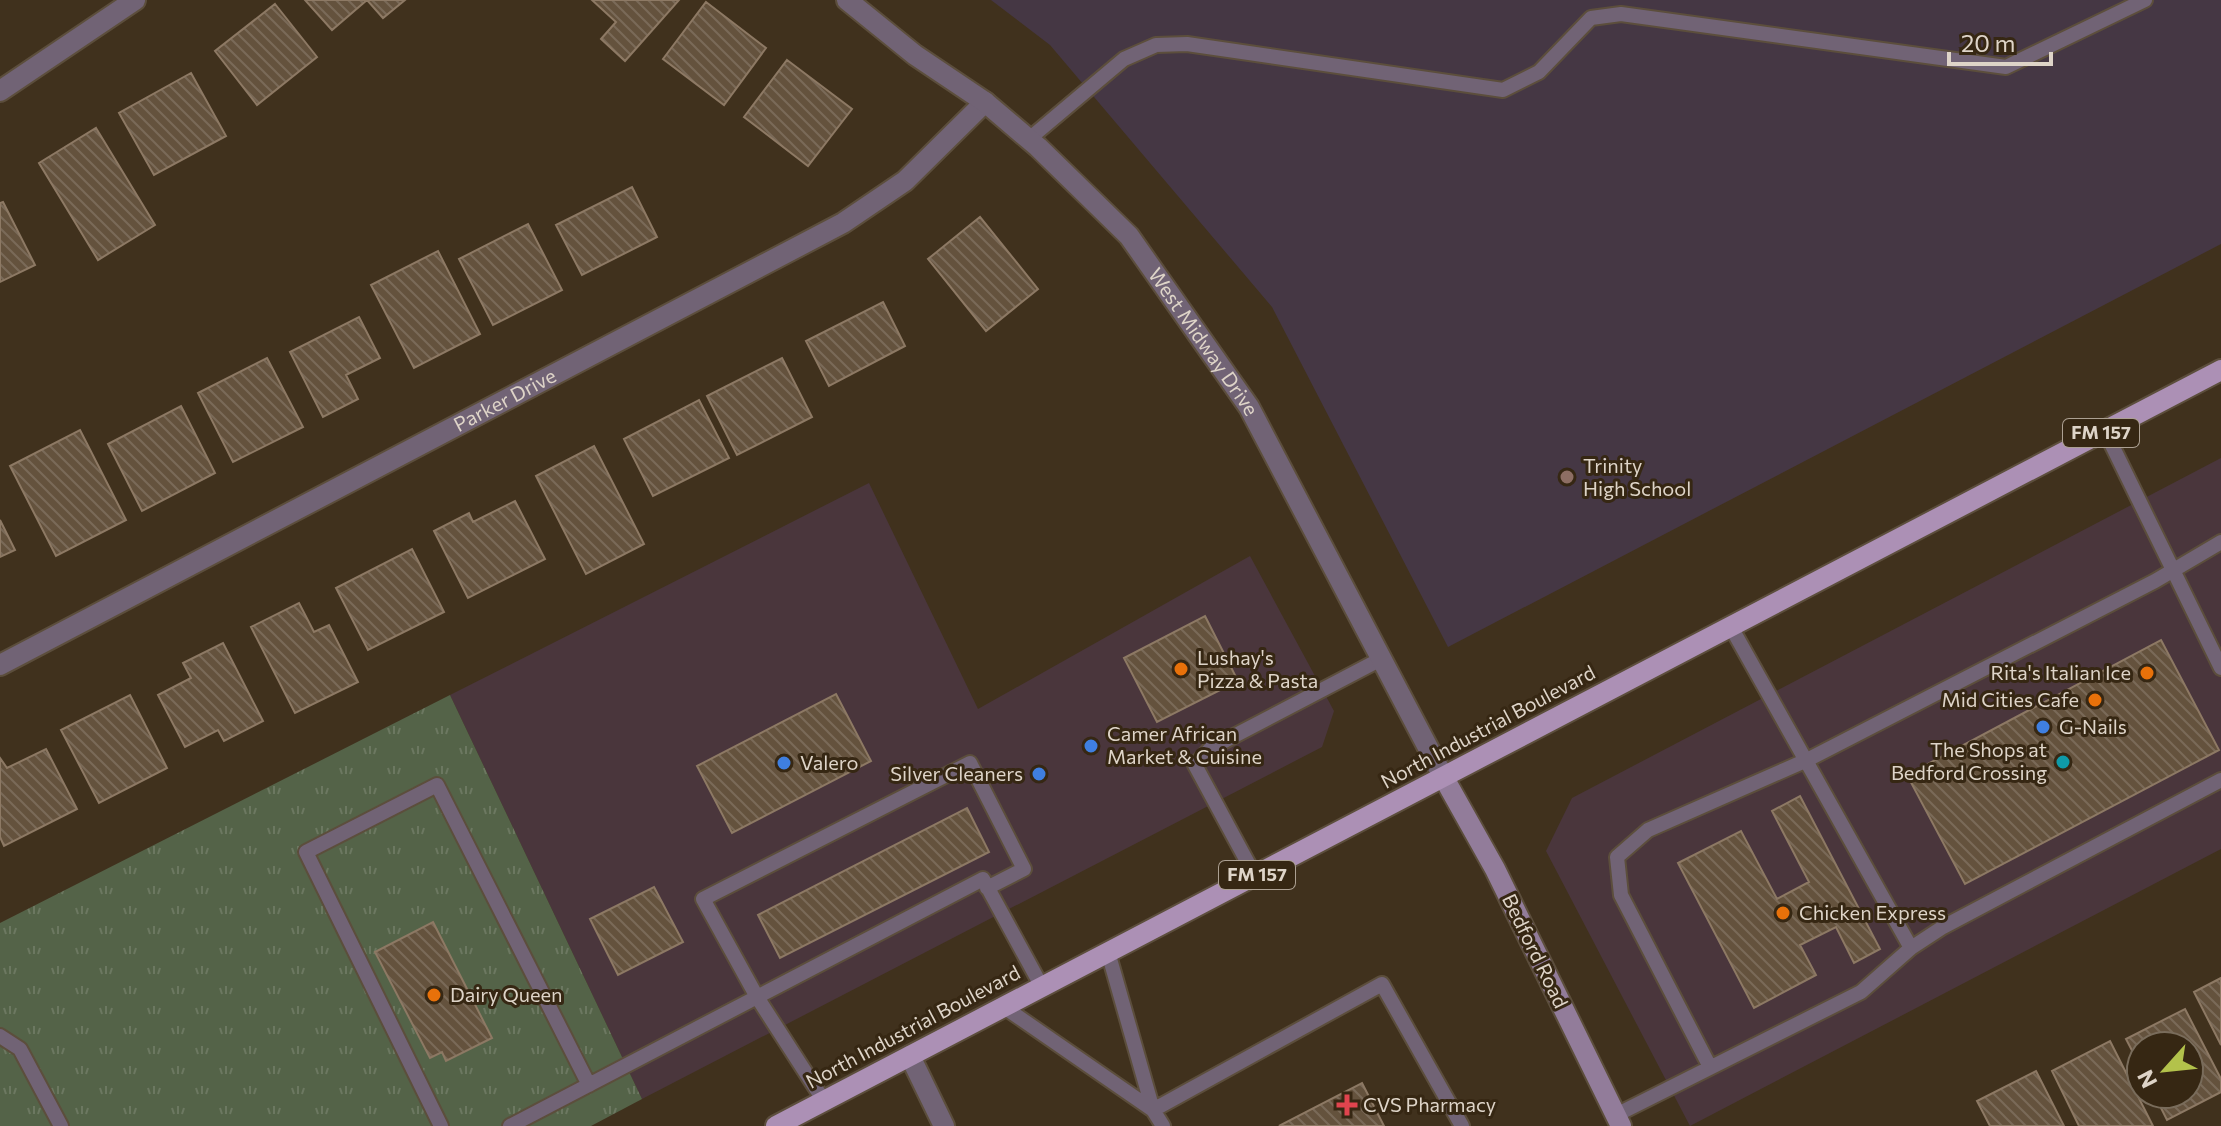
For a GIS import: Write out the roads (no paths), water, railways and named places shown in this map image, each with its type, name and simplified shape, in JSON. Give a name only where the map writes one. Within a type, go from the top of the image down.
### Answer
[{"type":"main road","name":"North Industrial Boulevard","points":[[776,1126],[2221,370]]},
{"type":"main road","name":"Bedford Road","points":[[1444,778],[1495,869],[1618,1120]]},
{"type":"street","points":[[0,91],[135,0]]},
{"type":"street","name":"West Midway Drive","points":[[847,0],[915,55],[985,102],[1029,139],[1129,236],[1249,407],[1444,778]]},
{"type":"street","name":"Parker Drive","points":[[0,665],[843,223],[905,181],[985,102]]},
{"type":"street","points":[[910,1056],[944,1126]]},
{"type":"lane","points":[[1029,139],[1124,59],[1156,45],[1187,44],[1503,90],[1539,72],[1591,18],[1621,14],[2006,67],[2145,0]]},
{"type":"lane","points":[[2105,431],[2221,668]]},
{"type":"lane","points":[[1710,1067],[1621,895],[1617,857],[1648,830],[1807,760],[2175,569],[2221,542]]},
{"type":"lane","points":[[1731,627],[1911,948]]},
{"type":"lane","points":[[1255,876],[1195,765],[1211,748],[1381,659]]},
{"type":"lane","points":[[824,1101],[757,997],[703,899],[970,763],[1024,869],[987,888]]},
{"type":"lane","points":[[1618,1120],[1710,1067],[1861,992],[1911,948],[1943,927],[2221,780]]},
{"type":"lane","points":[[441,1126],[306,852],[437,785],[589,1085]]},
{"type":"lane","points":[[510,1126],[983,879],[1042,987]]},
{"type":"lane","points":[[1108,952],[1153,1110],[1163,1126]]},
{"type":"lane","points":[[1153,1110],[1382,984],[1462,1126]]},
{"type":"lane","points":[[1004,1007],[1153,1110]]},
{"type":"lane","points":[[0,1036],[20,1049],[61,1126]]},
{"type":"place","name":"Trinity High School","points":[[1567,477]]},
{"type":"place","name":"Lushay's Pizza & Pasta","points":[[1181,669]]},
{"type":"place","name":"Rita's Italian Ice","points":[[2147,673]]},
{"type":"place","name":"Mid Cities Cafe","points":[[2095,700]]},
{"type":"place","name":"G-Nails","points":[[2043,727]]},
{"type":"place","name":"Camer African Market & Cuisine","points":[[1091,746]]},
{"type":"place","name":"The Shops at Bedford Crossing","points":[[2063,762]]},
{"type":"place","name":"Valero","points":[[784,763]]},
{"type":"place","name":"Silver Cleaners","points":[[1039,774]]},
{"type":"place","name":"Chicken Express","points":[[1783,913]]},
{"type":"place","name":"Dairy Queen","points":[[434,995]]},
{"type":"place","name":"CVS Pharmacy","points":[[1347,1105]]}]
